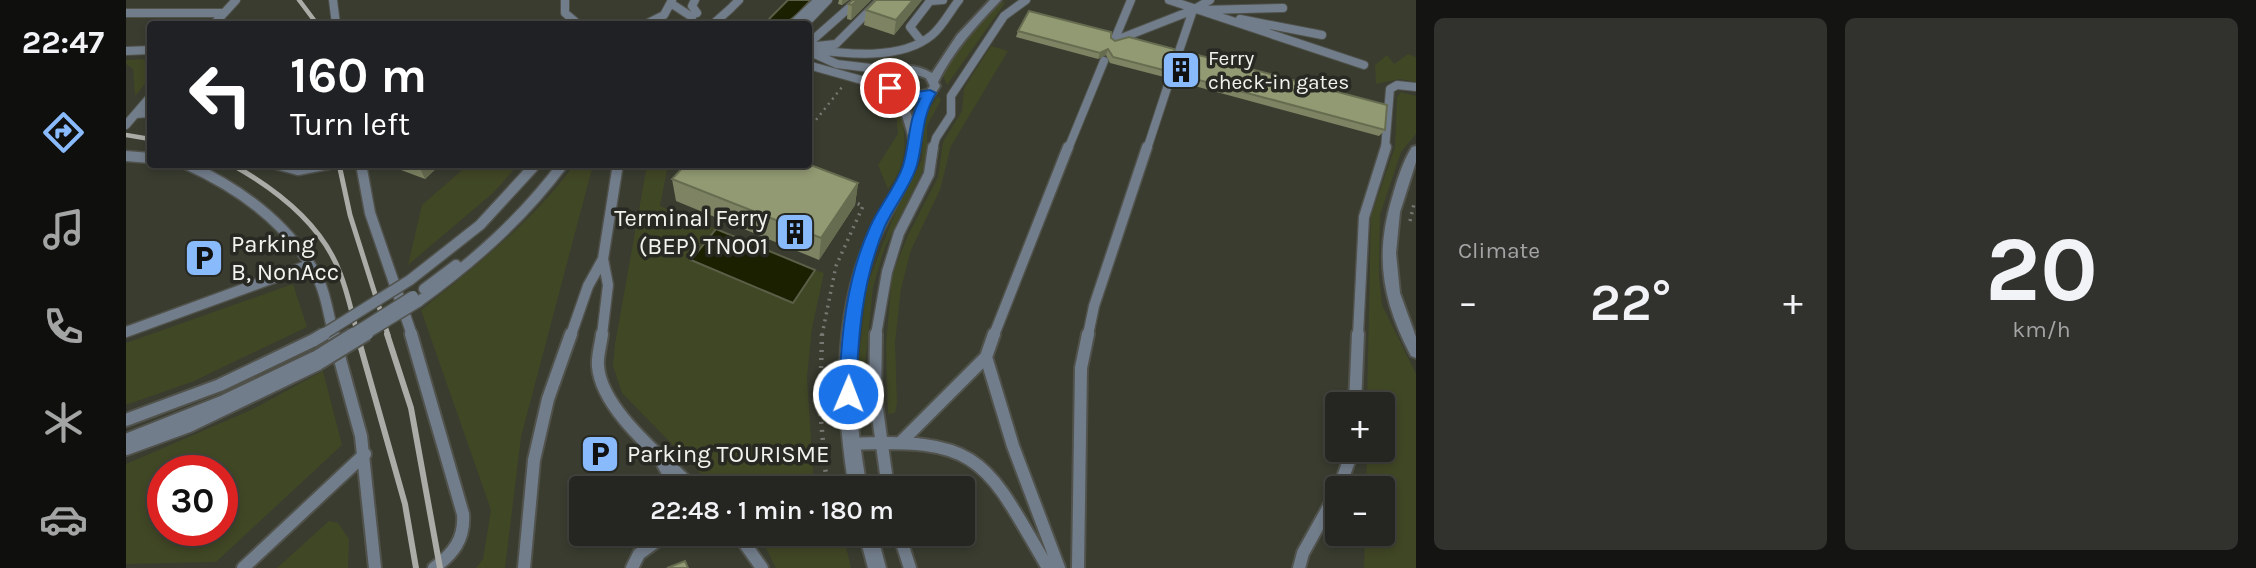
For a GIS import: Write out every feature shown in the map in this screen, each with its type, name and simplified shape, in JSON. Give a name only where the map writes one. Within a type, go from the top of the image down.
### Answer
[{"type":"street","points":[[856,476],[851,444],[847,376],[855,299],[865,258],[878,224],[909,167],[919,111],[933,88],[941,63],[984,10],[996,0]]},
{"type":"street","points":[[914,143],[904,107],[887,79],[900,70],[955,46]]},
{"type":"street","points":[[900,70],[920,70],[933,88]]},
{"type":"street","points":[[893,91],[914,97],[933,88]]},
{"type":"street","points":[[1416,150],[1393,214],[1389,237],[1392,292],[1416,352]]},
{"type":"street","points":[[871,546],[877,568]]},
{"type":"lane","points":[[217,21],[236,0]]},
{"type":"lane","points":[[327,0],[334,13]]},
{"type":"lane","points":[[333,0],[335,21]]},
{"type":"lane","points":[[565,0],[565,13],[575,21]]},
{"type":"lane","points":[[653,21],[664,15],[672,2],[694,15],[692,6],[695,0]]},
{"type":"lane","points":[[716,21],[740,0]]},
{"type":"lane","points":[[796,21],[818,0]]},
{"type":"lane","points":[[808,21],[828,0]]},
{"type":"lane","points":[[812,44],[858,0]]},
{"type":"lane","points":[[812,47],[836,44],[880,0]]},
{"type":"lane","points":[[921,41],[910,27],[913,21],[930,1],[943,0]]},
{"type":"lane","points":[[812,49],[840,53],[904,48],[934,32],[959,0]]},
{"type":"lane","points":[[886,476],[880,442],[873,354],[883,283],[899,234],[928,179],[935,139],[951,119],[951,96],[1004,16],[1026,0]]},
{"type":"lane","points":[[1131,0],[1114,41],[1193,10],[1210,0]]},
{"type":"lane","points":[[1169,0],[1364,65]]},
{"type":"lane","points":[[1193,10],[1272,2]]},
{"type":"lane","points":[[1193,10],[1283,8]]},
{"type":"lane","points":[[1193,10],[1322,35]]},
{"type":"lane","points":[[1177,57],[1193,10]]},
{"type":"lane","points":[[126,13],[225,13]]},
{"type":"lane","points":[[126,51],[147,50]]},
{"type":"lane","points":[[812,50],[833,63],[900,70]]},
{"type":"lane","points":[[906,440],[986,357],[1009,292],[1104,61]]},
{"type":"lane","points":[[812,66],[893,91]]},
{"type":"lane","points":[[1078,568],[1081,368],[1094,306],[1170,79]]},
{"type":"lane","points":[[1356,392],[1364,218],[1387,144],[1390,89],[1397,85],[1416,87]]},
{"type":"lane","points":[[933,88],[951,96]]},
{"type":"lane","points":[[126,125],[147,101]]},
{"type":"lane","points":[[136,114],[147,113]]},
{"type":"lane","points":[[126,156],[147,158]]},
{"type":"lane","points":[[195,168],[222,180],[250,198],[288,237],[309,265],[325,299],[365,454],[375,568]]},
{"type":"lane","points":[[291,168],[309,168]]},
{"type":"lane","points":[[362,168],[373,223],[425,375],[463,514],[463,537],[452,554],[434,568]]},
{"type":"lane","points":[[126,420],[230,380],[314,340],[410,280],[480,225],[532,168]]},
{"type":"lane","points":[[416,299],[488,238],[521,205],[552,168]]},
{"type":"lane","points":[[126,449],[189,426],[317,361],[416,299],[488,248],[548,185],[560,168]]},
{"type":"lane","points":[[524,568],[534,460],[548,399],[589,286],[603,259],[617,168]]},
{"type":"lane","points":[[603,259],[608,285],[598,366],[606,393],[625,421],[681,476]]},
{"type":"lane","points":[[126,332],[309,265]]},
{"type":"lane","points":[[986,357],[1013,446],[1059,568]]},
{"type":"lane","points":[[126,440],[317,361]]},
{"type":"lane","points":[[851,444],[906,440],[929,442],[957,452],[993,476],[1048,568]]},
{"type":"lane","points":[[656,452],[669,476]]},
{"type":"lane","points":[[243,568],[365,454]]},
{"type":"lane","points":[[1299,568],[1303,554],[1325,514]]},
{"type":"lane","points":[[632,568],[639,554],[650,546]]},
{"type":"lane","points":[[749,546],[762,568]]},
{"type":"lane","points":[[903,546],[909,568]]},
{"type":"path","points":[[812,125],[842,87]]},
{"type":"path","points":[[1409,228],[1416,196]]},
{"type":"path","points":[[826,476],[819,421],[821,340],[832,276],[863,206],[850,201]]},
{"type":"shaded area","points":[[126,0],[1416,0],[1416,568],[126,568]]},
{"type":"shaded area","points":[[788,0],[811,0],[789,21],[767,21]]},
{"type":"shaded area","points":[[1007,0],[947,85],[942,74],[943,69],[994,7]]},
{"type":"shaded area","points":[[991,46],[1008,51],[951,146],[940,190],[911,250],[901,289],[895,343],[897,403],[895,413],[888,414],[886,344],[892,276],[908,235],[938,177],[943,142],[962,111],[964,88]]},
{"type":"shaded area","points":[[1408,54],[1416,57],[1416,82],[1400,79],[1376,84],[1375,65],[1387,55],[1394,64]]},
{"type":"shaded area","points":[[143,59],[147,62],[147,82],[135,96],[133,69],[126,64],[126,60]]},
{"type":"shaded area","points":[[1401,92],[1416,96],[1416,134],[1401,152],[1380,215],[1379,275],[1382,305],[1416,374],[1416,568],[1364,568],[1365,546],[1395,546],[1395,476],[1366,476],[1367,462],[1395,462],[1395,392],[1367,392],[1371,216],[1395,147],[1397,97]]},
{"type":"shaded area","points":[[938,96],[941,100],[927,126],[927,162],[885,247],[873,287],[864,376],[864,415],[860,409],[858,369],[866,288],[896,210],[922,160],[924,117]]},
{"type":"shaded area","points":[[896,108],[900,110],[905,141],[899,170],[888,189],[878,165],[898,134]]},
{"type":"shaded area","points":[[465,168],[515,168],[493,193],[408,265],[422,205]]},
{"type":"shaded area","points":[[572,168],[592,168],[521,437],[505,568],[476,568],[483,559],[491,510],[421,310],[522,224]]},
{"type":"shaded area","points":[[646,168],[667,168],[660,206],[716,229],[691,259],[793,303],[815,270],[824,273],[812,328],[807,377],[813,476],[703,476],[622,393],[613,366]]},
{"type":"shaded area","points":[[716,229],[815,270],[793,303],[691,260]]},
{"type":"shaded area","points":[[293,284],[307,327],[194,381],[126,405],[126,343]]},
{"type":"shaded area","points":[[323,371],[342,445],[238,542],[238,455],[147,455],[147,546],[233,546],[216,562],[126,564],[126,464],[251,410]]},
{"type":"shaded area","points":[[329,521],[338,523],[349,539],[348,568],[277,568]]},
{"type":"shaded area","points":[[765,546],[846,546],[851,568],[776,568]]},
{"type":"building","points":[[876,0],[913,0],[896,20],[866,10]]},
{"type":"building","name":"Ferry check-in gates","points":[[1029,11],[1111,32],[1111,38],[1115,41],[1129,37],[1174,49],[1175,55],[1179,57],[1187,52],[1387,105],[1385,130],[1180,75],[1175,67],[1167,71],[1113,57],[1108,49],[1100,53],[1018,31]]},
{"type":"building","points":[[812,166],[858,183],[821,238],[672,179],[682,168],[812,168]]},
{"type":"building","points":[[685,561],[688,568],[667,568]]},
{"type":"railway","points":[[299,0],[315,21]]},
{"type":"railway","points":[[126,135],[147,138]]},
{"type":"railway","points":[[238,168],[280,196],[309,223],[321,239],[340,273],[358,335]]},
{"type":"railway","points":[[340,168],[350,215],[388,335]]},
{"type":"railway","points":[[357,334],[405,504],[416,568]]},
{"type":"railway","points":[[387,334],[411,408],[440,568]]},
{"type":"place","name":"Ferry check-in gates","points":[[1181,70]]},
{"type":"place","name":"Terminal Ferry (BEP) TN001","points":[[795,232]]},
{"type":"place","name":"Parking B, NonAcc","points":[[204,258]]},
{"type":"place","name":"Parking TOURISME","points":[[600,454]]},
{"type":"route","points":[[848,394],[850,326],[865,258],[878,224],[909,167],[919,111],[930,93],[911,97],[903,96],[890,88]]}]
